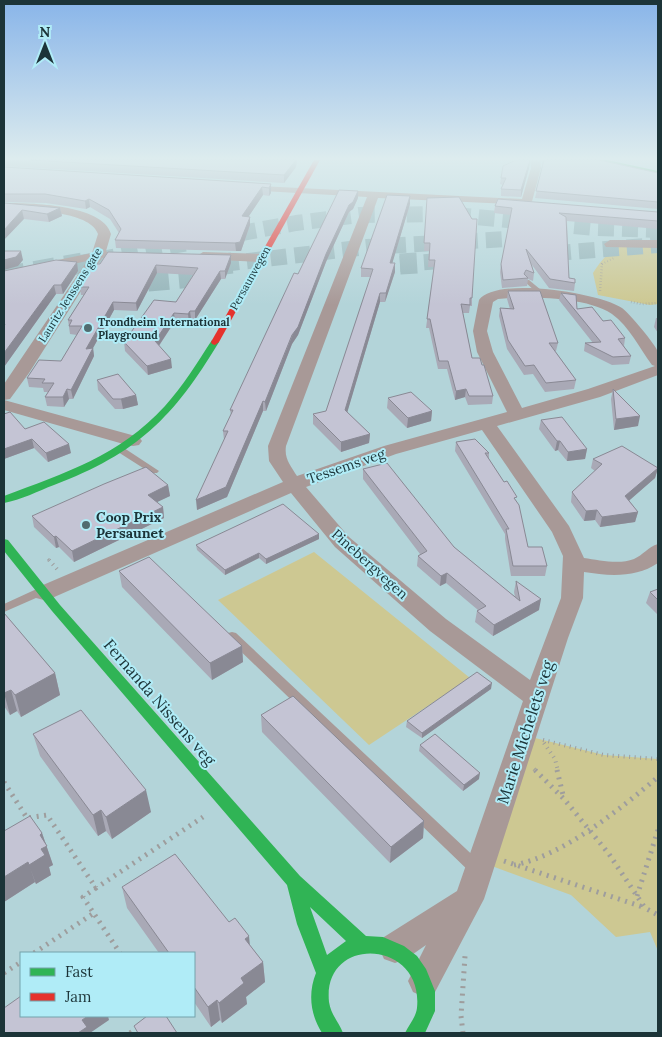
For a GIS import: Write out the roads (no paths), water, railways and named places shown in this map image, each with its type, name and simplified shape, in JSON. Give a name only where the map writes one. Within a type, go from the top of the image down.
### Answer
[{"type":"street","name":"Lauritz Jenssens gate","points":[[4,395],[60,314],[98,254],[105,235],[104,230],[94,222],[73,213],[55,209],[40,208]]},
{"type":"street","name":"Persaunvegen","points":[[4,500],[94,463],[127,446],[154,423],[185,390],[289,208]]},
{"type":"street","name":"Pinebergvegen","points":[[369,208],[278,446],[276,453],[278,462],[294,485],[342,542],[438,625],[537,698]]},
{"type":"street","points":[[610,244],[658,244]]},
{"type":"street","points":[[4,275],[98,254],[117,254]]},
{"type":"street","points":[[194,256],[261,258]]},
{"type":"street","points":[[516,415],[485,352],[480,331],[482,310],[486,300],[495,295],[513,293],[539,295],[587,299],[604,304],[618,312],[658,362]]},
{"type":"street","name":"Tessems veg","points":[[43,592],[148,556],[316,475],[390,450],[594,393],[658,370]]},
{"type":"street","points":[[4,405],[127,446]]},
{"type":"street","name":"Marie Michelets veg","points":[[424,981],[469,899],[490,866],[537,698],[556,638],[572,598],[574,556],[562,531],[487,424]]},
{"type":"street","name":"Fernanda Nissens veg","points":[[4,543],[43,592],[294,881],[362,944]]},
{"type":"street","points":[[575,564],[598,568],[640,566],[653,558],[658,551]]},
{"type":"street","name":"Fernanda Nissens veg","points":[[294,881],[306,924],[324,972]]},
{"type":"street","points":[[395,948],[469,899]]},
{"type":"street","points":[[323,1027],[320,993],[324,972],[334,959],[347,949],[362,944],[379,944],[395,948],[408,956],[418,968],[424,981],[427,996],[426,1010],[420,1030]]},
{"type":"lane","points":[[527,281],[539,291],[539,295]]},
{"type":"lane","points":[[127,446],[154,471]]},
{"type":"lane","points":[[4,608],[43,592]]},
{"type":"lane","points":[[226,631],[490,866]]},
{"type":"tunnel","points":[[75,264],[296,223],[359,215],[444,214],[595,228],[658,230]]},
{"type":"tunnel","points":[[223,264],[367,247],[541,237]]},
{"type":"tunnel","points":[[531,255],[658,245]]},
{"type":"tunnel","points":[[400,264],[466,259]]},
{"type":"tunnel","points":[[4,277],[82,263]]},
{"type":"tunnel","points":[[193,268],[232,263]]},
{"type":"tunnel","points":[[369,266],[417,263]]},
{"type":"tunnel","points":[[117,284],[214,275]]},
{"type":"place","name":"Trondheim International Playground","points":[[88,328]]},
{"type":"place","name":"Coop Prix Persaunet","points":[[86,525]]}]
